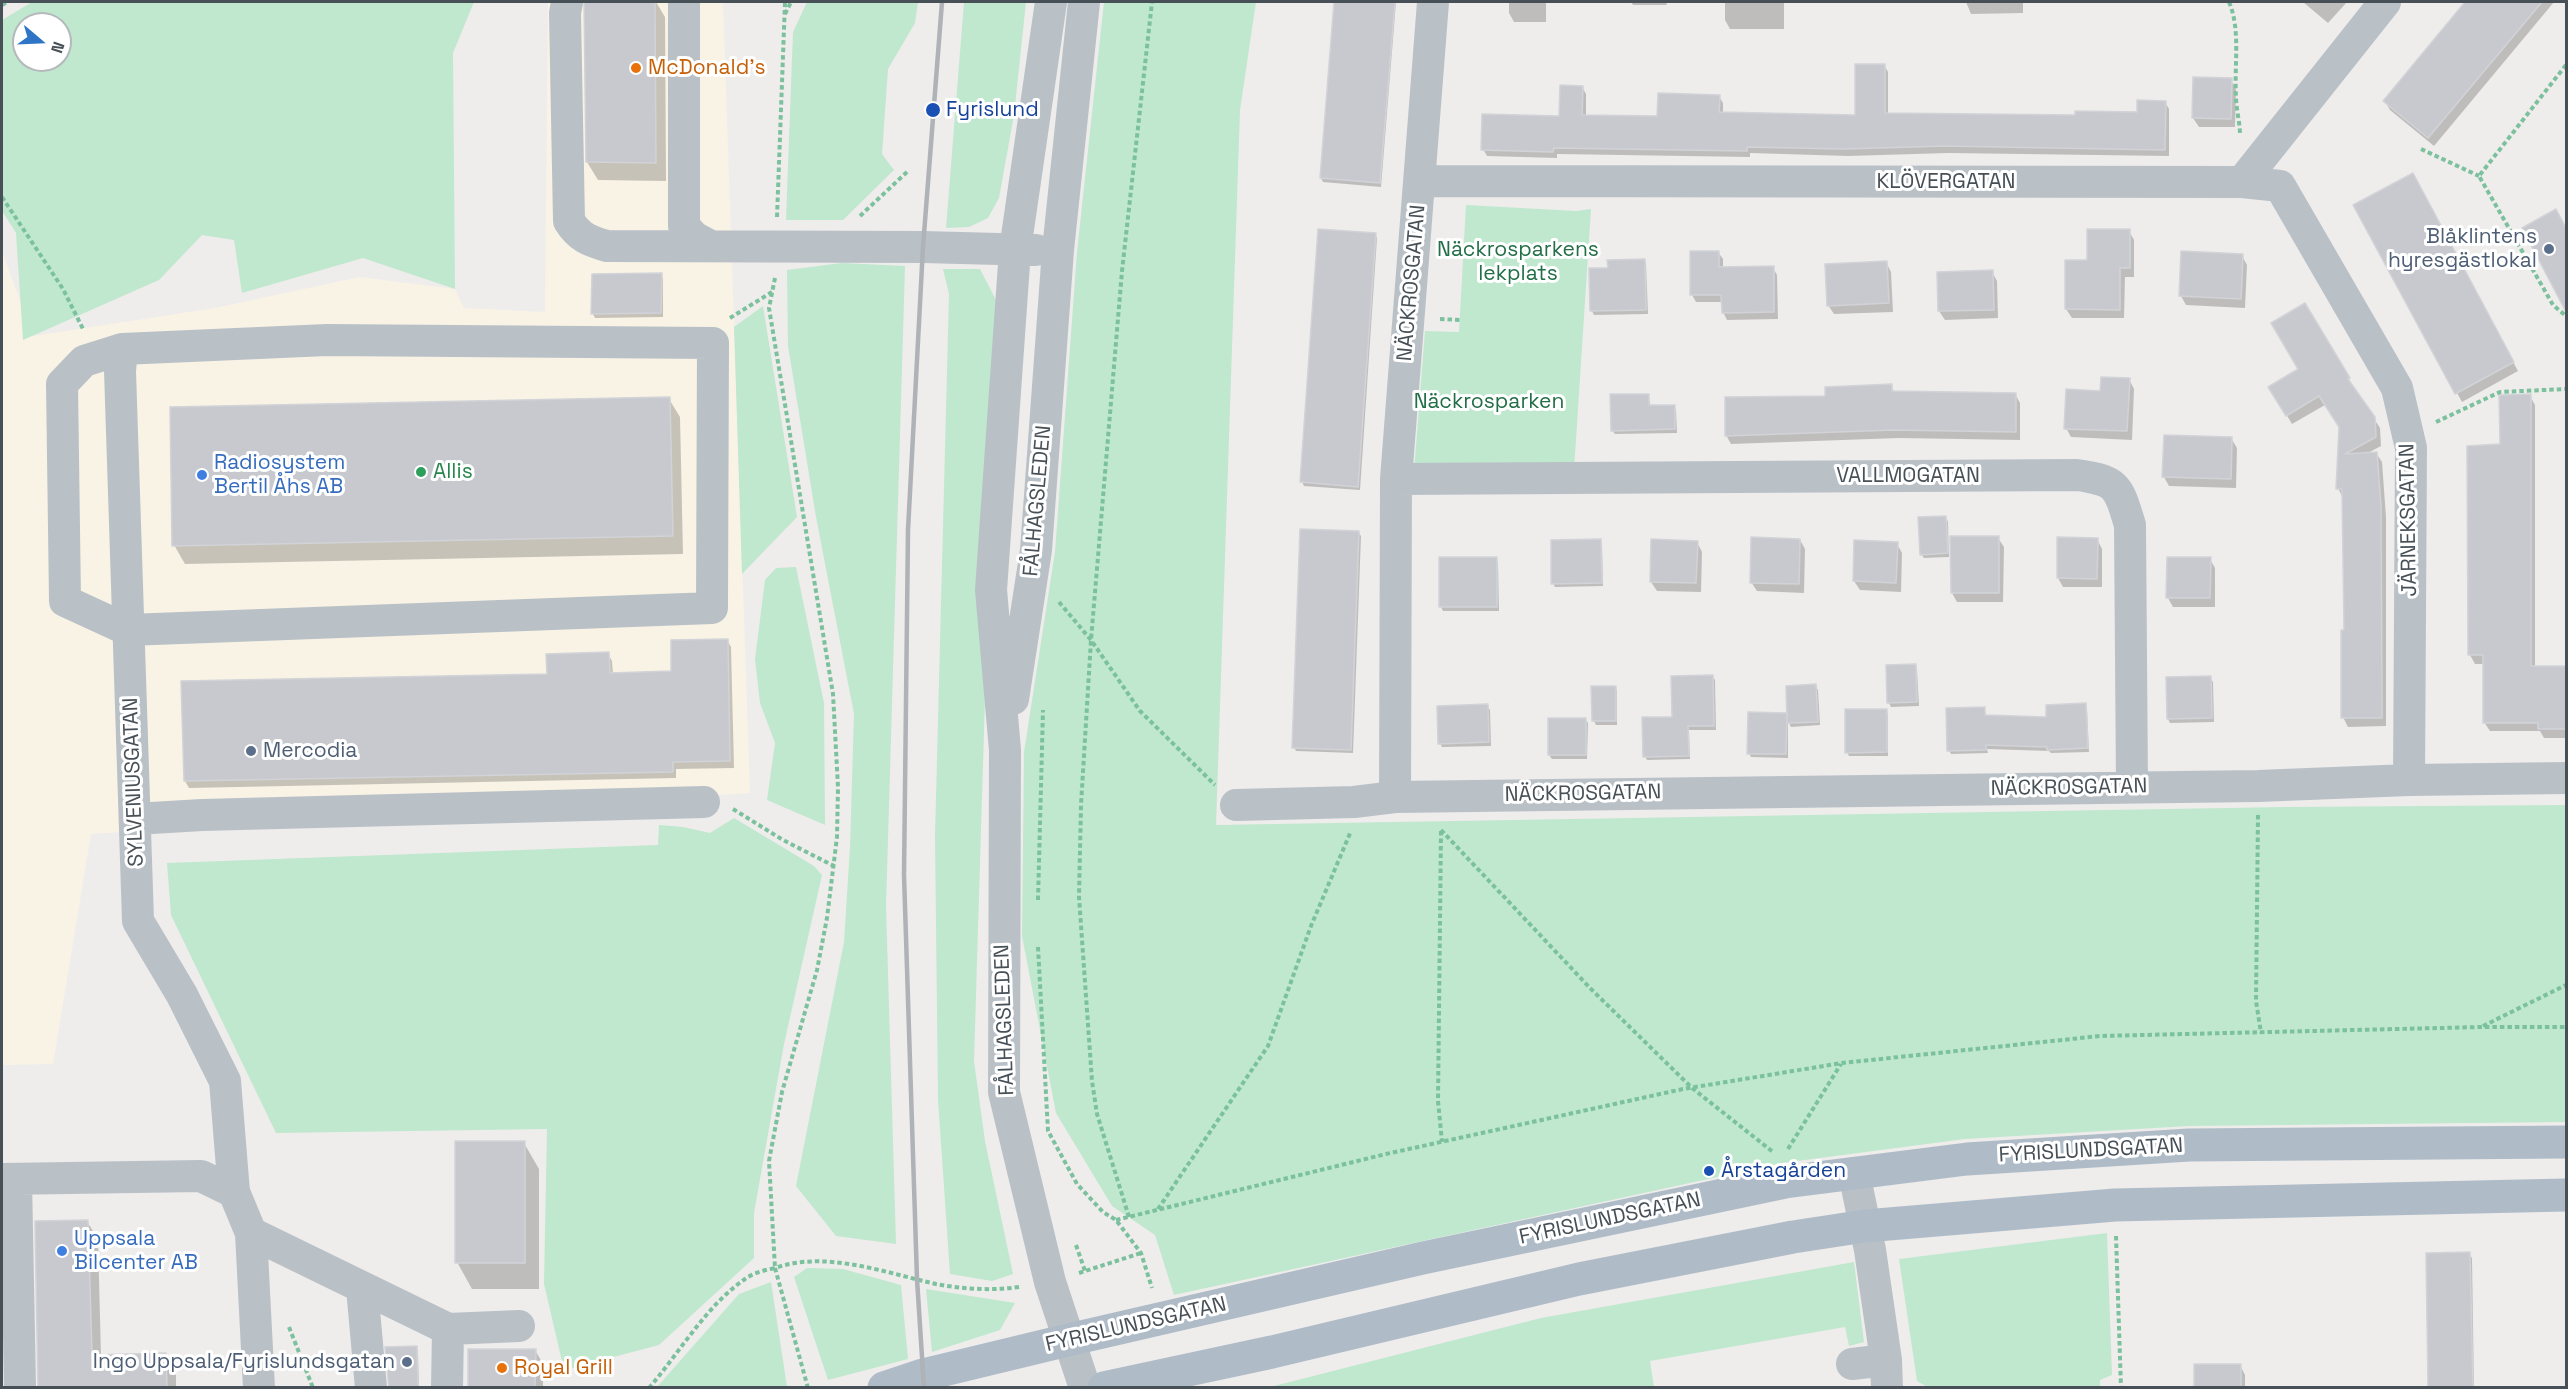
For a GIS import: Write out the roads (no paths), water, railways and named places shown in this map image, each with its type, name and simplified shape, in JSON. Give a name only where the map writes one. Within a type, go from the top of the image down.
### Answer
[{"type":"main road","name":"FYRISLUNDSGATAN","points":[[884,1388],[923,1375],[1068,1340],[1447,1253],[1785,1182],[1967,1159],[2189,1145],[2566,1142]]},
{"type":"main road","points":[[1104,1388],[1272,1352],[1579,1279],[1793,1237],[1865,1226],[2115,1205],[2566,1195]]},
{"type":"street","points":[[567,2],[565,14],[569,221],[576,233],[589,241],[607,246],[709,245],[1058,250]]},
{"type":"street","points":[[684,2],[684,226],[694,237],[709,245]]},
{"type":"street","name":"FÅLHAGSLEDEN","points":[[1051,2],[1015,250],[991,590],[1005,750],[1004,1092],[1050,1282],[1085,1388]]},
{"type":"street","name":"FÅLHAGSLEDEN","points":[[1005,750],[1036,550],[1058,250],[1084,2]]},
{"type":"street","name":"NÄCKROSGATAN","points":[[1432,2],[1396,478],[1395,797],[2258,786],[2409,780],[2566,778]]},
{"type":"street","points":[[2242,182],[2385,2]]},
{"type":"street","name":"KLÖVERGATAN","points":[[1420,181],[2242,182]]},
{"type":"street","name":"JÄRNEKSGATAN","points":[[2242,182],[2280,186],[2397,388],[2411,448],[2409,780]]},
{"type":"street","points":[[327,340],[713,343],[712,608],[129,630],[65,601],[62,384],[84,361],[109,353],[327,340]]},
{"type":"street","name":"SYLVENIUSGATAN","points":[[109,353],[120,370],[138,921],[182,995],[225,1081],[234,1192],[251,1233],[259,1388]]},
{"type":"street","name":"VALLMOGATAN","points":[[1396,478],[2077,475],[2103,479],[2120,492],[2130,525],[2132,787]]},
{"type":"street","points":[[1236,805],[1395,797]]},
{"type":"street","points":[[135,819],[202,814],[704,802]]},
{"type":"street","points":[[1852,1364],[1887,1374],[1865,1226],[1854,1173]]},
{"type":"street","points":[[20,1388],[9,1179],[201,1176],[234,1192]]},
{"type":"street","points":[[251,1233],[448,1329],[519,1326]]},
{"type":"street","points":[[362,1288],[370,1388]]},
{"type":"street","points":[[447,1388],[448,1329]]},
{"type":"street","name":"SYLVENIUSGATAN","points":[[256,1339],[279,1388]]},
{"type":"railway","points":[[924,1388],[917,1279],[904,875],[908,530],[923,247],[942,2]]},
{"type":"place","name":"McDonald's","points":[[636,68]]},
{"type":"place","name":"Fyrislund","points":[[933,110]]},
{"type":"place","name":"Blåklintens hyresgästlokal","points":[[2549,249]]},
{"type":"place","name":"Allis","points":[[421,472]]},
{"type":"place","name":"Radiosystem Bertil Åhs AB","points":[[202,475]]},
{"type":"place","name":"Mercodia","points":[[251,751]]},
{"type":"place","name":"Årstagården","points":[[1709,1171]]},
{"type":"place","name":"Uppsala Bilcenter AB","points":[[62,1251]]},
{"type":"place","name":"Ingo Uppsala/Fyrislundsgatan","points":[[407,1362]]},
{"type":"place","name":"Royal Grill","points":[[502,1368]]},
{"type":"park label","name":"Näckrosparkens lekplats","points":[[1518,262]]},
{"type":"park label","name":"Näckrosparken","points":[[1489,402]]}]
